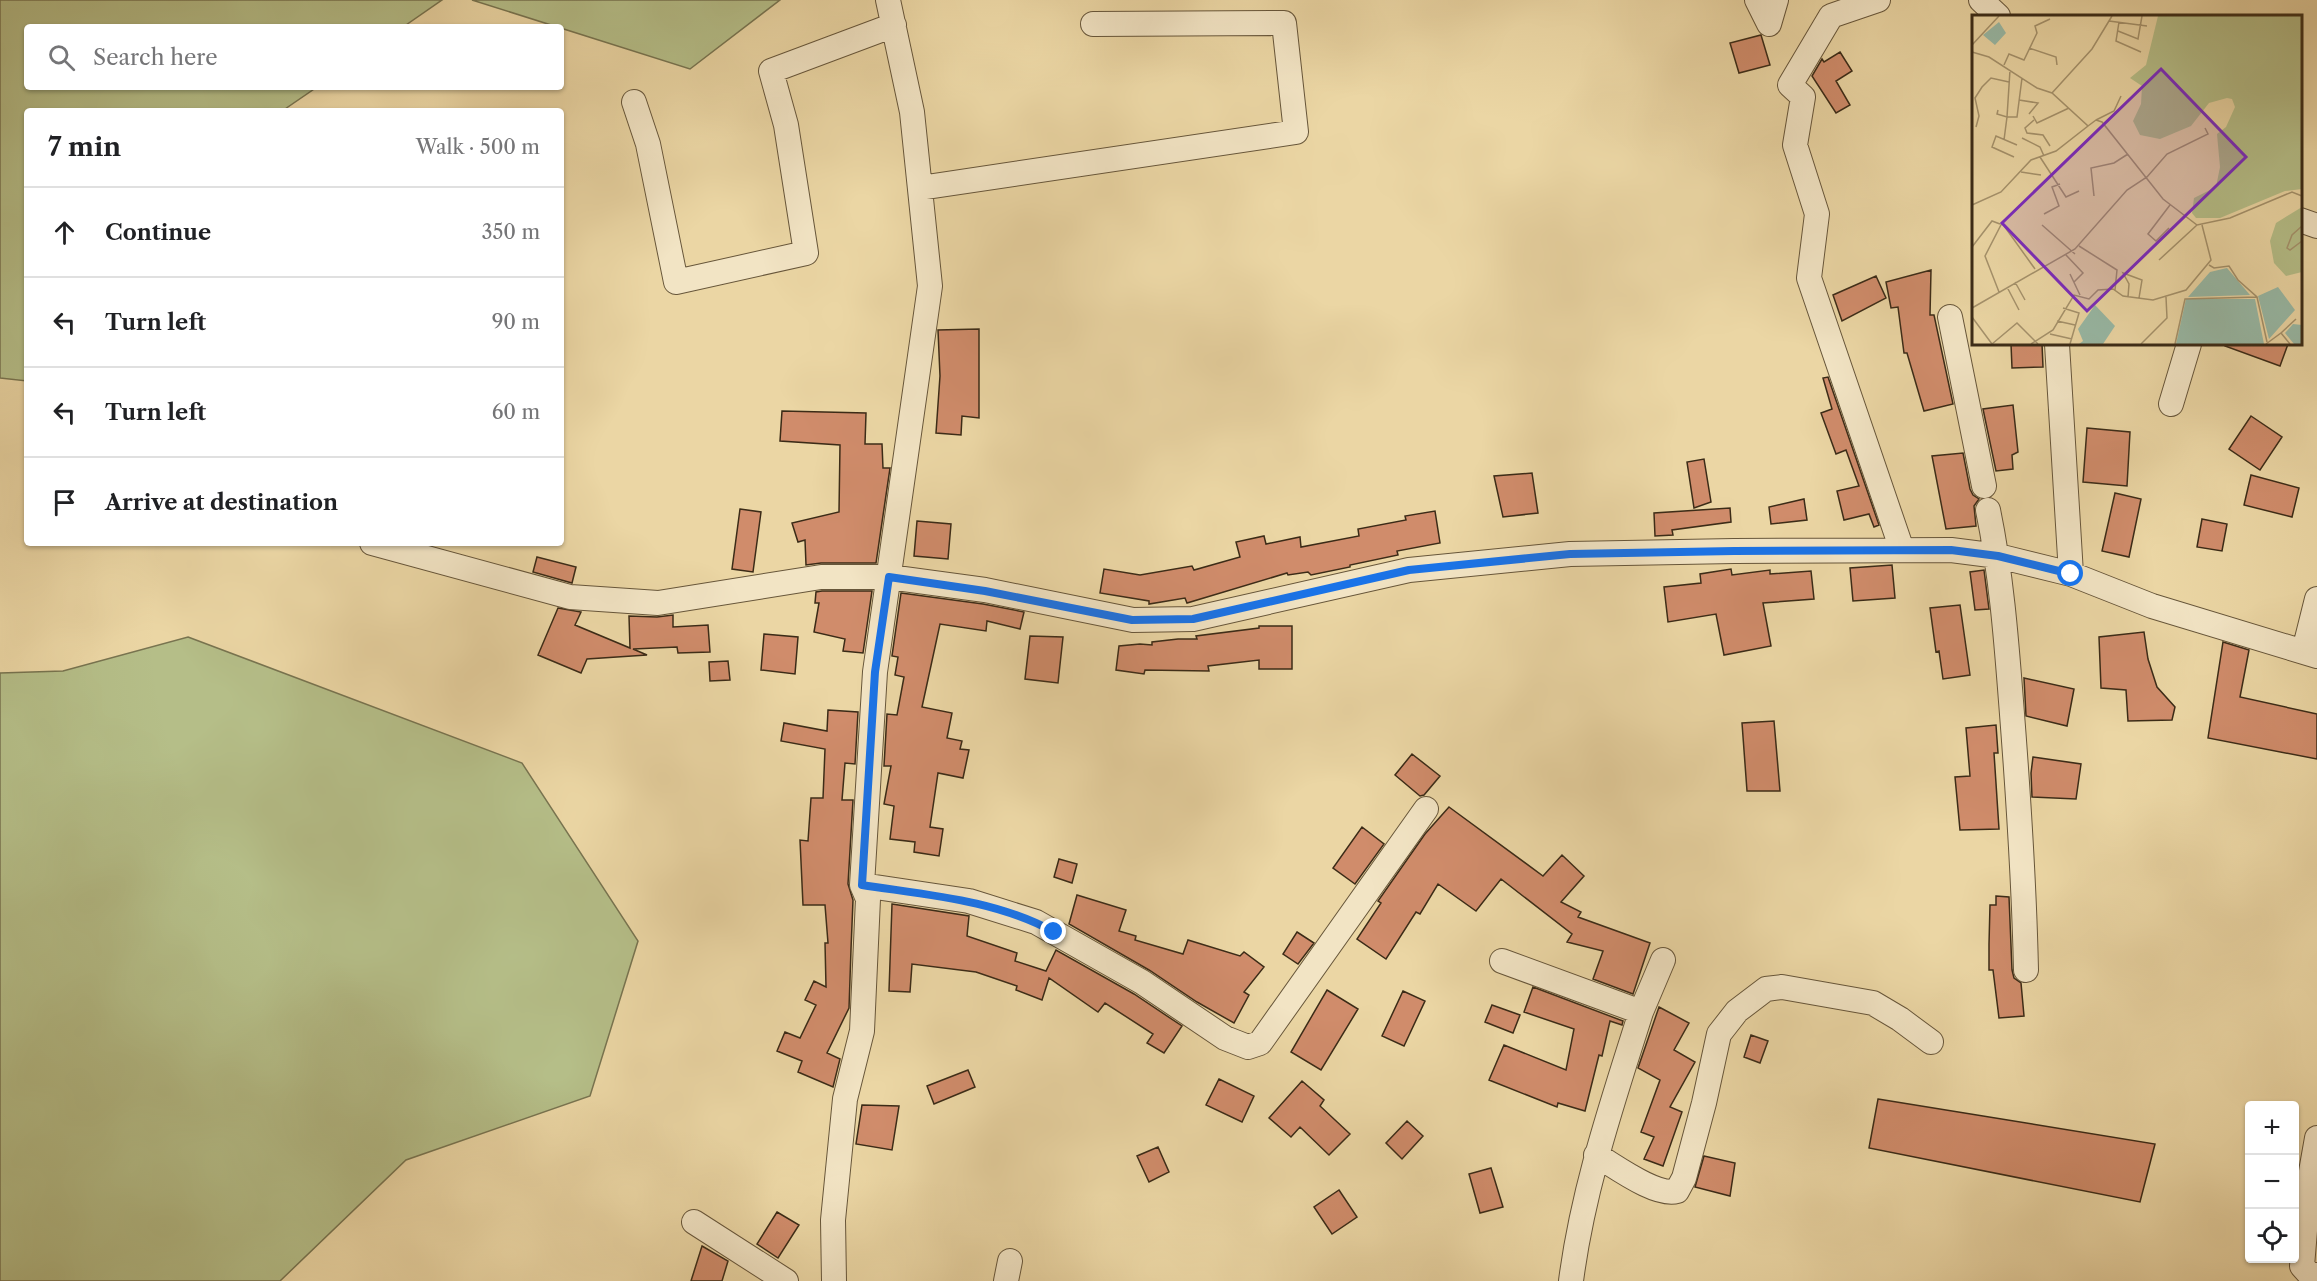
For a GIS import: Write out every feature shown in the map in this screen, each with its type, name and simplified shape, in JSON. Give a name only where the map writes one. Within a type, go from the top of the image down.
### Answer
[{"type":"street","points":[[834,1281],[833,1220],[845,1099],[862,1032],[868,899],[862,885],[875,672],[930,286],[912,112],[888,0]]},
{"type":"street","points":[[1757,0],[1770,24],[1776,0]]},
{"type":"street","points":[[1878,0],[1832,16],[1790,85],[1803,97],[1795,145],[1817,214],[1809,278],[1902,550]]},
{"type":"street","points":[[1981,0],[1997,15]]},
{"type":"street","points":[[920,188],[1296,132],[1284,23],[1093,24]]},
{"type":"street","points":[[634,102],[648,144],[676,282],[806,253],[786,125],[771,71],[894,25]]},
{"type":"street","points":[[2302,220],[2317,226]]},
{"type":"street","points":[[1950,317],[1984,486]]},
{"type":"street","points":[[2057,345],[2071,574]]},
{"type":"street","points":[[2171,404],[2189,345]]},
{"type":"street","points":[[1988,510],[1998,556],[2024,867],[2026,970]]},
{"type":"street","points":[[383,546],[570,597],[658,603],[821,577],[889,577],[985,591],[1132,620],[1193,619],[1409,570],[1570,554],[1951,550],[1998,556],[2071,574],[2152,606],[2311,653],[2317,599]]},
{"type":"street","points":[[862,885],[969,901],[1036,922],[1142,982],[1225,1038],[1248,1047],[1260,1044],[1426,809]]},
{"type":"street","points":[[1571,1281],[1577,1236],[1596,1155],[1641,1012],[1663,960]]},
{"type":"street","points":[[1502,961],[1641,1012]]},
{"type":"street","points":[[1596,1155],[1657,1190],[1669,1193],[1677,1191],[1684,1178],[1719,1034],[1737,1011],[1766,989],[1782,987],[1873,1003],[1931,1042]]},
{"type":"street","points":[[2317,1138],[2309,1183],[2302,1266],[2310,1275],[2317,1275]]},
{"type":"street","points":[[694,1222],[786,1281]]},
{"type":"green space","points":[[0,0],[442,0],[407,24],[24,24],[24,90],[313,90],[286,108],[24,108],[24,381],[0,378]]},
{"type":"green space","points":[[472,0],[780,0],[690,69],[564,29],[564,24],[548,24]]},
{"type":"green space","points":[[188,637],[522,763],[638,941],[590,1096],[406,1160],[280,1281],[0,1281],[0,673],[63,671]]},
{"type":"building","points":[[1761,35],[1770,65],[1739,73],[1730,43]]},
{"type":"building","points":[[1840,52],[1852,71],[1836,81],[1850,105],[1836,113],[1812,76],[1822,59],[1824,62]]},
{"type":"building","points":[[1931,270],[1930,315],[1934,315],[1953,404],[1924,411],[1907,353],[1904,353],[1898,307],[1891,308],[1886,282]]},
{"type":"building","points":[[1876,276],[1886,298],[1842,321],[1833,295]]},
{"type":"building","points":[[979,329],[979,418],[962,416],[961,435],[936,433],[940,376],[938,330]]},
{"type":"building","points":[[2011,345],[2042,345],[2043,367],[2012,368]]},
{"type":"building","points":[[2225,345],[2288,345],[2280,366]]},
{"type":"building","points":[[1828,377],[1879,525],[1874,527],[1869,514],[1844,520],[1837,491],[1859,486],[1846,450],[1836,454],[1821,413],[1832,409],[1823,378]]},
{"type":"building","points":[[2013,405],[2018,452],[2012,455],[2013,469],[1996,471],[1983,409]]},
{"type":"building","points":[[782,411],[866,413],[865,444],[882,444],[883,468],[890,468],[876,563],[806,565],[805,540],[798,542],[792,523],[839,512],[840,445],[780,441]]},
{"type":"building","points":[[2251,416],[2282,437],[2260,470],[2229,449]]},
{"type":"building","points":[[2087,428],[2130,432],[2127,486],[2083,482]]},
{"type":"building","points":[[1963,453],[1970,489],[1979,499],[1974,506],[1976,526],[1946,529],[1932,456]]},
{"type":"building","points":[[1704,459],[1711,502],[1694,508],[1687,462]]},
{"type":"building","points":[[1532,473],[1538,513],[1503,517],[1494,476]]},
{"type":"building","points":[[2251,475],[2299,488],[2292,517],[2244,505]]},
{"type":"building","points":[[2115,493],[2141,499],[2129,557],[2102,551]]},
{"type":"building","points":[[1804,499],[1807,520],[1771,524],[1769,507]]},
{"type":"building","points":[[1730,508],[1731,522],[1672,530],[1673,535],[1655,536],[1654,513]]},
{"type":"building","points":[[740,509],[761,512],[753,572],[732,569]]},
{"type":"building","points":[[1435,511],[1440,543],[1397,551],[1398,555],[1350,565],[1350,567],[1311,575],[1308,572],[1288,575],[1287,573],[1187,603],[1185,598],[1149,604],[1149,601],[1100,593],[1104,569],[1140,575],[1192,566],[1194,570],[1240,557],[1236,542],[1264,536],[1266,544],[1300,537],[1301,547],[1359,536],[1358,529],[1406,520],[1405,516]]},
{"type":"building","points":[[2202,519],[2227,524],[2222,551],[2197,547]]},
{"type":"building","points":[[917,521],[951,524],[948,559],[914,556]]},
{"type":"building","points":[[537,557],[576,567],[572,583],[533,572]]},
{"type":"building","points":[[1892,565],[1895,598],[1853,601],[1850,568]]},
{"type":"building","points":[[1731,569],[1732,575],[1770,570],[1770,574],[1811,571],[1814,599],[1763,603],[1771,646],[1724,655],[1716,614],[1668,622],[1664,587],[1701,583],[1700,574]]},
{"type":"building","points":[[1984,570],[1989,609],[1975,610],[1970,572]]},
{"type":"building","points":[[872,591],[863,653],[843,651],[845,639],[814,632],[819,603],[815,603],[816,592]]},
{"type":"building","points":[[901,593],[1024,612],[1020,629],[987,621],[986,631],[940,624],[922,707],[952,713],[947,738],[962,741],[960,749],[969,750],[963,778],[938,773],[930,827],[943,829],[939,856],[914,852],[915,842],[890,839],[894,806],[884,804],[891,766],[884,766],[887,714],[897,715],[904,677],[895,675],[898,657],[892,656]]},
{"type":"building","points":[[1960,605],[1970,675],[1943,679],[1939,651],[1936,652],[1930,608]]},
{"type":"building","points":[[558,608],[581,612],[575,625],[630,648],[629,616],[673,615],[673,627],[708,625],[710,652],[678,653],[677,647],[633,649],[647,655],[587,659],[581,673],[538,655]]},
{"type":"building","points":[[1259,626],[1292,626],[1292,669],[1259,669],[1259,660],[1208,666],[1209,671],[1145,670],[1144,674],[1116,670],[1119,646],[1152,645],[1152,642],[1197,639],[1196,636],[1259,628]]},
{"type":"building","points":[[2144,632],[2148,659],[2157,687],[2175,707],[2172,720],[2128,721],[2126,690],[2101,688],[2099,637]]},
{"type":"building","points":[[764,634],[798,637],[795,674],[761,670]]},
{"type":"building","points":[[1030,636],[1063,637],[1058,683],[1025,679]]},
{"type":"building","points":[[2223,642],[2249,650],[2240,697],[2317,714],[2317,759],[2208,738]]},
{"type":"building","points":[[728,661],[730,680],[710,681],[709,662]]},
{"type":"building","points":[[2024,678],[2074,689],[2067,726],[2026,716]]},
{"type":"building","points":[[828,710],[858,712],[855,764],[845,763],[842,800],[853,800],[848,884],[853,900],[849,1008],[827,1053],[840,1059],[833,1087],[798,1072],[802,1061],[777,1051],[785,1032],[800,1038],[816,1005],[805,1000],[814,981],[826,987],[825,943],[828,943],[825,905],[803,905],[800,840],[808,841],[811,798],[823,798],[825,749],[781,741],[784,723],[827,731]]},
{"type":"building","points":[[1774,721],[1780,791],[1747,791],[1742,723]]},
{"type":"building","points":[[1996,725],[1998,753],[1994,753],[1999,829],[1960,830],[1955,777],[1970,776],[1966,728]]},
{"type":"building","points":[[1412,754],[1440,776],[1424,795],[1420,796],[1395,775]]},
{"type":"building","points":[[2033,757],[2081,764],[2076,799],[2032,797]]},
{"type":"building","points":[[1449,807],[1543,876],[1562,855],[1584,876],[1561,902],[1581,912],[1578,917],[1650,943],[1633,994],[1593,979],[1603,951],[1567,942],[1572,934],[1501,879],[1476,911],[1438,884],[1420,914],[1416,912],[1386,959],[1357,939],[1381,903],[1378,901],[1425,834]]},
{"type":"building","points":[[1362,827],[1384,844],[1355,884],[1333,868]]},
{"type":"building","points":[[1059,859],[1077,864],[1072,883],[1054,877]]},
{"type":"building","points":[[1077,895],[1126,910],[1119,931],[1136,936],[1135,940],[1183,954],[1188,940],[1240,956],[1244,952],[1264,967],[1244,992],[1249,995],[1234,1023],[1069,924]]},
{"type":"building","points":[[1996,896],[2009,897],[2012,970],[2014,978],[2021,983],[2024,1016],[1999,1018],[1993,970],[1989,970],[1990,905],[1996,905]]},
{"type":"building","points":[[892,904],[969,916],[967,936],[1017,953],[1015,961],[1046,971],[1056,950],[1134,994],[1182,1026],[1164,1053],[1147,1043],[1153,1034],[1105,1003],[1098,1012],[1049,978],[1042,1000],[1016,990],[1017,986],[976,972],[912,964],[910,992],[889,991]]},
{"type":"building","points":[[1297,932],[1314,943],[1298,964],[1283,954]]},
{"type":"building","points":[[1533,987],[1623,1021],[1622,1025],[1610,1021],[1585,1111],[1558,1103],[1557,1107],[1489,1080],[1504,1045],[1566,1070],[1574,1029],[1524,1012]]},
{"type":"building","points":[[1327,990],[1358,1009],[1321,1070],[1291,1052]]},
{"type":"building","points":[[1403,991],[1425,1001],[1404,1046],[1382,1036]]},
{"type":"building","points":[[1492,1005],[1520,1015],[1513,1033],[1485,1022]]},
{"type":"building","points":[[1659,1007],[1689,1023],[1674,1050],[1695,1062],[1670,1107],[1682,1112],[1663,1166],[1644,1159],[1654,1137],[1641,1132],[1660,1080],[1638,1068]]},
{"type":"building","points":[[1751,1035],[1768,1041],[1760,1063],[1744,1057]]},
{"type":"building","points":[[968,1070],[975,1087],[934,1104],[927,1086]]},
{"type":"building","points":[[1219,1079],[1254,1096],[1242,1122],[1206,1105]]},
{"type":"building","points":[[1302,1081],[1324,1100],[1320,1106],[1350,1134],[1329,1155],[1300,1127],[1291,1137],[1269,1118]]},
{"type":"building","points":[[1878,1099],[2155,1144],[2140,1202],[1869,1148]]},
{"type":"building","points":[[862,1105],[899,1106],[892,1150],[856,1144]]},
{"type":"building","points":[[1407,1121],[1423,1136],[1402,1159],[1386,1143]]},
{"type":"building","points":[[1158,1147],[1169,1172],[1149,1182],[1137,1156]]},
{"type":"building","points":[[1704,1156],[1735,1163],[1730,1196],[1695,1187]]},
{"type":"building","points":[[1491,1168],[1503,1207],[1480,1213],[1469,1174]]},
{"type":"building","points":[[1339,1190],[1357,1217],[1332,1234],[1314,1207]]},
{"type":"building","points":[[777,1212],[799,1225],[778,1258],[757,1244]]},
{"type":"building","points":[[702,1246],[728,1261],[722,1281],[691,1281]]},
{"type":"route","points":[[1054,932],[1036,922],[969,901],[862,885],[875,672],[889,577],[985,591],[1132,620],[1193,619],[1409,570],[1570,554],[1951,550],[1998,556],[2071,574]]}]
